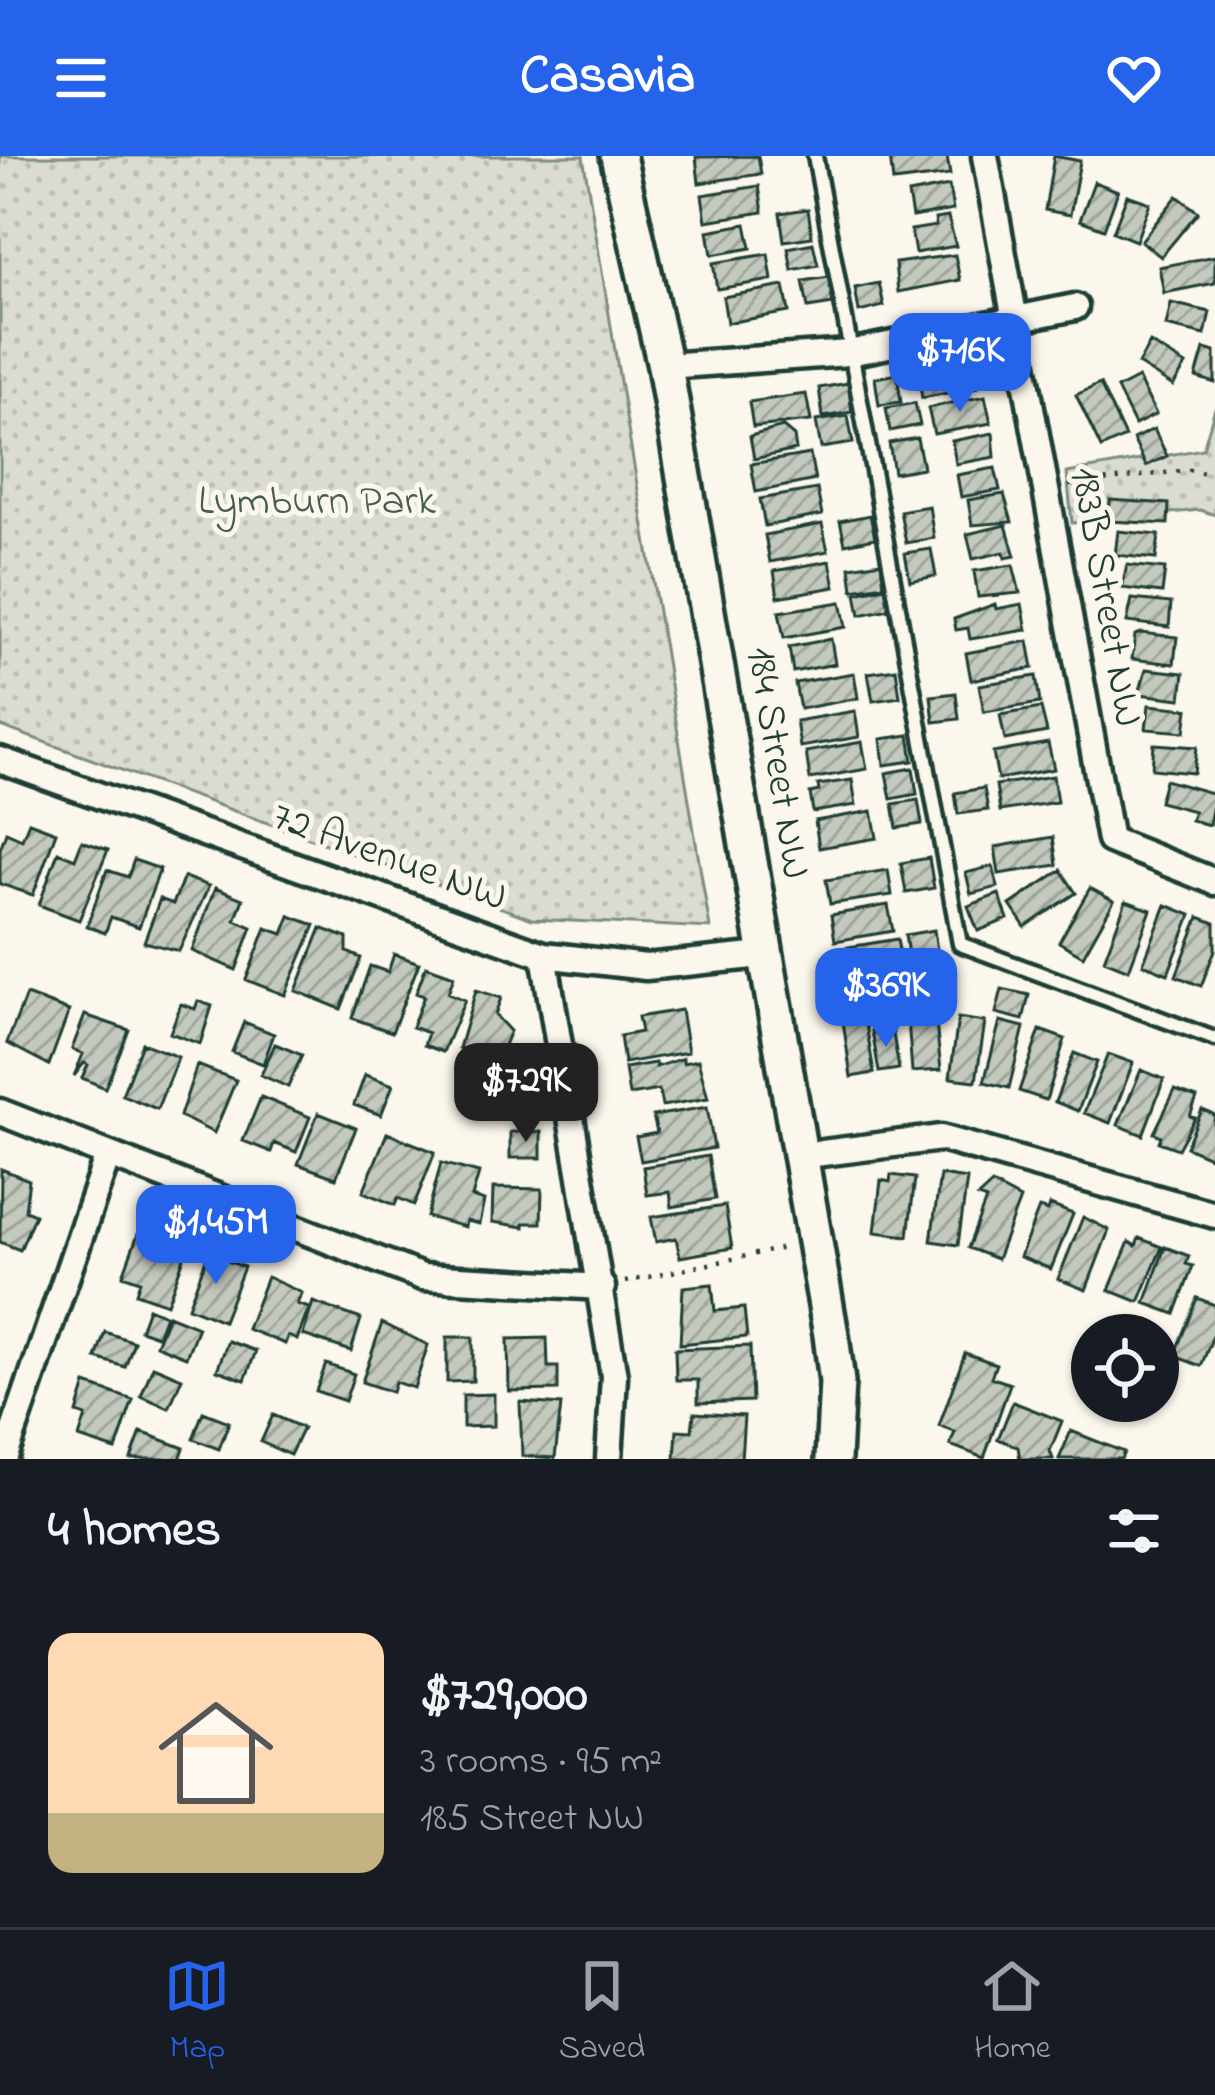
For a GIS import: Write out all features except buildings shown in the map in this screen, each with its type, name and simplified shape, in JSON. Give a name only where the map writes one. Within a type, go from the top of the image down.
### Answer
[{"type":"street","name":"184 Street NW","points":[[618,156],[665,366],[837,1382],[832,1459]]},
{"type":"street","name":"183B Street NW","points":[[985,156],[1110,840],[1215,882]]},
{"type":"street","points":[[665,366],[849,353],[1075,307]]},
{"type":"street","name":"72 Avenue NW","points":[[0,760],[544,956],[646,968],[763,955]]},
{"type":"street","points":[[544,956],[614,1376],[609,1459]]},
{"type":"street","points":[[0,1112],[422,1277],[602,1287]]},
{"type":"street","points":[[799,1156],[941,1138],[1215,1215]]},
{"type":"street","points":[[5,1456],[108,1155]]},
{"type":"lane","points":[[815,156],[960,944],[1215,1039]]},
{"type":"path","points":[[1046,488],[1189,470],[1213,474],[1215,462]]},
{"type":"path","points":[[602,1287],[784,1248]]},
{"type":"green space","name":"Lymburn Park","points":[[0,156],[583,156],[710,928],[532,919],[0,726]]},
{"type":"green space","points":[[1215,408],[1215,515],[1200,510],[1072,523],[1067,473],[1203,449]]}]
